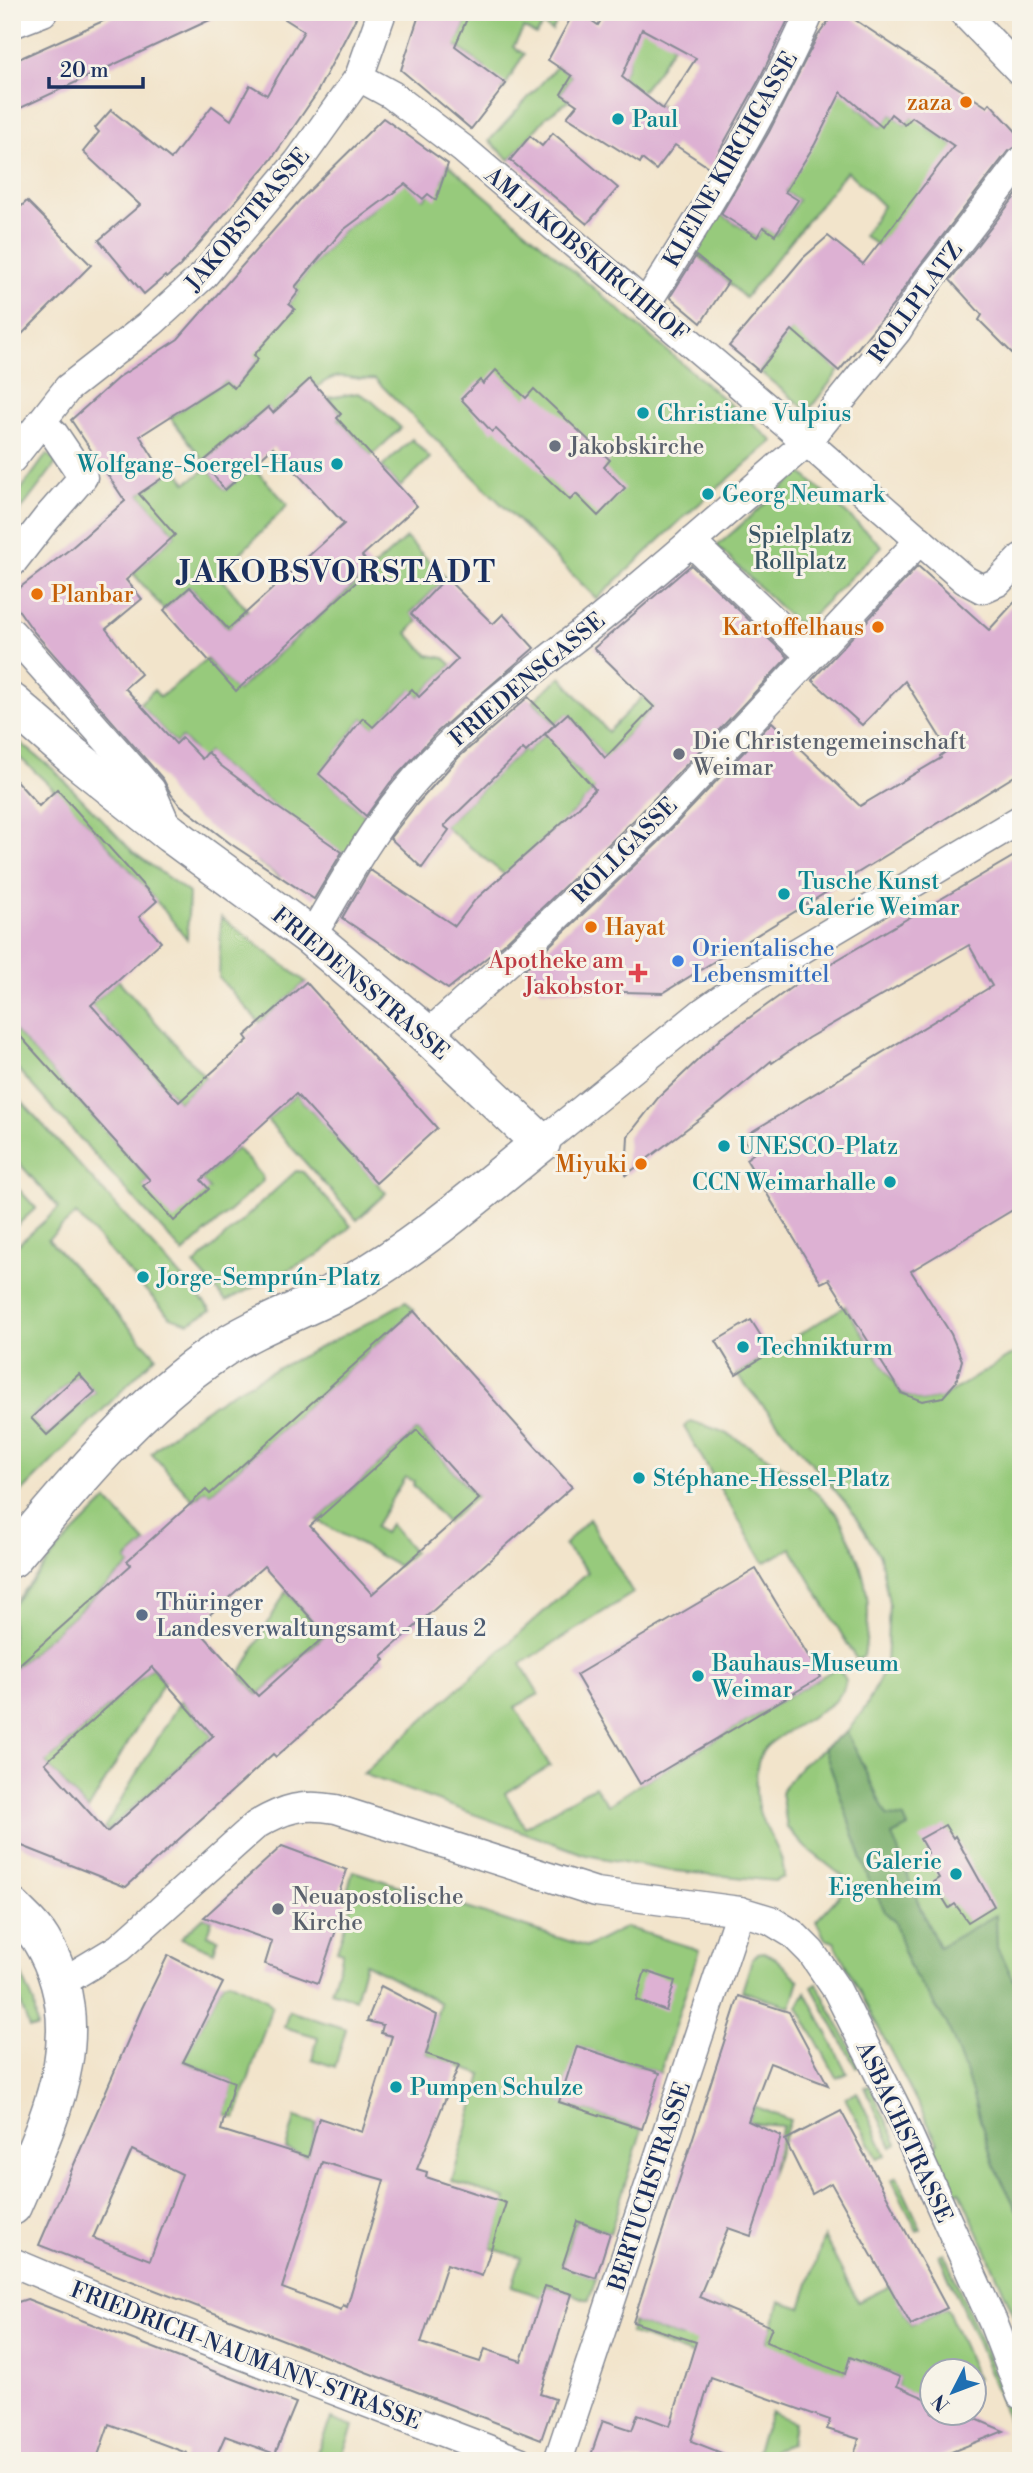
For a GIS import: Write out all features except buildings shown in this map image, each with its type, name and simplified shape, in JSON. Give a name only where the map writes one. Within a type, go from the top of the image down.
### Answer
[{"type":"street","points":[[12,24],[43,12]]},
{"type":"street","name":"JAKOBSTRASSE","points":[[12,459],[68,388],[151,323],[204,275],[298,162],[359,77],[382,12]]},
{"type":"street","name":"KLEINE KIRCHGASSE","points":[[646,304],[701,217],[794,49],[810,12]]},
{"type":"street","points":[[963,12],[1021,72]]},
{"type":"street","name":"AM JAKOBSKIRCHHOF","points":[[359,77],[392,94],[463,149],[807,442]]},
{"type":"street","name":"ROLLPLATZ","points":[[691,542],[807,442],[897,331],[927,282],[1021,160]]},
{"type":"street","points":[[12,563],[83,477],[54,434],[42,423]]},
{"type":"street","points":[[807,442],[965,580],[982,589],[998,582],[1021,558]]},
{"type":"street","points":[[691,542],[810,655],[920,540]]},
{"type":"street","name":"FRIEDENSGASSE","points":[[311,937],[379,827],[403,794],[463,729],[515,683],[601,617],[691,542]]},
{"type":"street","name":"FRIEDENSSTRASSE","points":[[21,644],[151,790],[171,834]]},
{"type":"street","name":"ROLLGASSE","points":[[427,1035],[647,831],[810,655]]},
{"type":"street","name":"FRIEDENSSTRASSE","points":[[12,703],[74,757],[171,834],[311,937],[427,1035],[541,1143]]},
{"type":"street","points":[[12,1558],[105,1452],[144,1412],[194,1370],[245,1335],[348,1285],[389,1261],[478,1195],[703,1012],[740,986],[1021,819]]},
{"type":"street","name":"ASBACHSTRASSE","points":[[61,1983],[119,1948],[256,1825],[297,1806],[336,1808],[596,1892],[740,1912],[770,1920],[793,1934],[811,1952],[837,1990],[905,2126],[993,2322],[1021,2395]]},
{"type":"street","points":[[12,1908],[40,1939],[61,1983],[67,2017],[60,2084],[48,2124],[12,2206]]},
{"type":"street","name":"BERTUCHSTRASSE","points":[[558,2461],[740,1912]]},
{"type":"street","name":"FRIEDRICH-NAUMANN-STRASSE","points":[[12,2262],[143,2318],[519,2461]]},
{"type":"green space","points":[[470,12],[562,12],[552,31],[543,25],[536,35],[524,28],[513,47],[524,54],[503,90],[481,72],[485,68],[457,46],[454,52],[454,38],[458,39]]},
{"type":"green space","points":[[638,12],[673,46],[640,93],[663,108],[650,129],[630,83],[622,77],[628,63]]},
{"type":"green space","points":[[557,66],[572,76],[561,93],[570,100],[547,116],[510,160],[489,141]]},
{"type":"green space","points":[[846,79],[859,108],[881,127],[891,114],[905,125],[919,109],[928,128],[957,148],[878,246],[864,236],[883,206],[847,171],[745,298],[692,249],[716,211],[757,237],[763,227],[776,235],[798,200],[785,192]]},
{"type":"green space","points":[[448,164],[773,441],[684,517],[597,599],[375,379],[340,376],[317,387],[310,380],[273,413],[267,407],[204,461],[170,417],[226,381],[234,387],[258,360],[248,350],[294,309],[289,304],[299,292],[295,287],[342,231],[370,211],[402,180],[424,199],[442,181]]},
{"type":"green space","points":[[795,326],[812,347],[839,371],[808,411],[759,371]]},
{"type":"green space","points":[[358,393],[371,400],[401,428],[371,456],[337,418],[341,413],[328,398]]},
{"type":"green space","points":[[412,439],[430,458],[400,487],[382,467]]},
{"type":"green space","points":[[47,454],[57,462],[12,522],[12,502]]},
{"type":"green space","points":[[252,466],[288,505],[219,575],[248,611],[228,629],[190,587],[164,610],[133,573],[175,535],[139,494],[177,468],[186,483],[208,468],[225,490]]},
{"type":"green space","name":"Spielplatz Rollplatz","points":[[801,472],[882,546],[805,623],[795,622],[717,546]]},
{"type":"green space","points":[[406,538],[446,578],[411,613],[418,621],[407,633],[428,655],[444,658],[452,665],[419,697],[411,690],[373,728],[363,718],[320,774],[371,821],[349,857],[311,832],[280,877],[257,861],[289,816],[220,765],[208,752],[196,767],[193,749],[182,738],[176,744],[139,704],[154,690],[160,697],[207,659],[237,691]]},
{"type":"green space","points":[[561,677],[608,732],[643,696],[659,702],[609,754],[614,769],[568,714],[555,724],[533,701]]},
{"type":"green space","points":[[548,731],[567,752],[564,755],[579,772],[603,781],[577,809],[505,875],[444,826],[523,749],[526,752]]},
{"type":"green space","points":[[12,736],[54,770],[133,852],[189,893],[187,939],[104,841],[12,751]]},
{"type":"green space","points":[[221,917],[306,982],[260,1023],[219,978]]},
{"type":"green space","points":[[118,980],[206,1078],[179,1102],[91,1005]]},
{"type":"green space","points":[[12,1027],[150,1180],[143,1186],[209,1189],[201,1180],[237,1148],[262,1176],[263,1181],[183,1253],[12,1063]]},
{"type":"green space","points":[[12,1091],[211,1310],[189,1323],[170,1317],[76,1214],[48,1239],[156,1356],[17,1497],[12,1491],[12,1250],[59,1208],[12,1155]],"holes":[[[78,1375],[95,1392],[47,1435],[31,1417]]]},
{"type":"green space","points":[[296,1094],[386,1193],[357,1220],[267,1120]]},
{"type":"green space","points":[[296,1171],[303,1172],[351,1226],[322,1253],[226,1301],[194,1265]]},
{"type":"green space","points":[[12,1182],[36,1208],[12,1230]]},
{"type":"green space","points":[[406,1301],[414,1311],[210,1494],[205,1490],[193,1500],[151,1453],[179,1428],[241,1388]]},
{"type":"green space","points":[[845,1306],[901,1393],[922,1401],[943,1397],[1021,1349],[1021,2331],[960,2191],[949,2195],[927,2150],[938,2143],[834,1942],[825,1939],[816,1921],[851,1883],[804,1846],[787,1827],[781,1793],[801,1765],[847,1732],[867,1705],[886,1665],[889,1603],[880,1556],[850,1508],[736,1374]]},
{"type":"green space","points":[[690,1422],[728,1435],[774,1461],[811,1488],[837,1514],[855,1551],[867,1594],[868,1623],[864,1656],[858,1660],[855,1657],[791,1548],[764,1563],[684,1427]]},
{"type":"green space","points":[[417,1430],[476,1497],[447,1523],[413,1485],[414,1482],[405,1477],[375,1527],[384,1533],[390,1524],[414,1552],[398,1566],[317,1520]]},
{"type":"green space","points":[[107,1500],[146,1543],[127,1560],[130,1565],[12,1671],[12,1606],[60,1547]]},
{"type":"green space","points":[[589,1519],[633,1593],[521,1664],[539,1694],[515,1707],[550,1766],[505,1793],[525,1827],[595,1786],[608,1805],[838,1667],[846,1680],[836,1700],[768,1745],[759,1761],[756,1793],[760,1814],[780,1855],[784,1877],[775,1881],[665,1870],[586,1855],[363,1774],[588,1572],[564,1545]]},
{"type":"green space","points":[[286,1591],[325,1635],[258,1695],[240,1674]]},
{"type":"green space","points":[[152,1667],[164,1682],[88,1810],[45,1763]]},
{"type":"green space","points":[[181,1700],[213,1736],[107,1831],[104,1828]]},
{"type":"green space","points":[[847,1732],[887,1816],[904,1818],[908,1827],[892,1835],[921,1910],[939,1947],[996,1915],[997,1948],[1021,1993],[1021,2218],[994,2165],[966,2074],[947,2024],[908,1965],[895,1922],[886,1913],[870,1883],[824,1748]]},
{"type":"green space","points":[[353,1871],[587,1947],[626,1927],[699,1950],[660,2073],[578,2047],[560,2102],[642,2129],[610,2233],[577,2221],[562,2266],[596,2278],[589,2300],[546,2286],[542,2297],[512,2287],[521,2258],[491,2248],[506,2199],[452,2181],[482,2075],[426,2054],[440,2003],[365,1963],[355,1999],[331,1991],[343,1952],[337,1950],[354,1898],[346,1895]]},
{"type":"green space","points":[[204,1917],[212,1920],[207,1935],[218,1938],[214,1952],[181,1938]]},
{"type":"green space","points":[[764,1952],[775,1958],[799,1980],[791,2007],[742,1991],[752,1960],[758,1953]]},
{"type":"green space","points":[[12,1953],[34,2003],[37,2028],[29,2028],[12,1977]]},
{"type":"green space","points":[[229,1981],[266,1999],[272,2006],[236,2118],[225,2115],[233,2082],[183,2061],[223,1983]]},
{"type":"green space","points":[[817,1984],[860,2066],[856,2068],[812,1987]]},
{"type":"green space","points":[[806,1992],[847,2073],[837,2078],[798,2007]]},
{"type":"green space","points":[[289,2011],[346,2029],[335,2067],[312,2059],[318,2037],[284,2027]]},
{"type":"green space","points":[[870,2086],[897,2144],[892,2147],[865,2087]]},
{"type":"green space","points":[[857,2092],[886,2155],[878,2159],[845,2098]]},
{"type":"green space","points":[[754,2106],[790,2120],[769,2179],[771,2157],[783,2126],[748,2121]]},
{"type":"green space","points":[[295,2117],[317,2124],[308,2157],[286,2149]]},
{"type":"green space","points":[[897,2177],[921,2229],[917,2231],[892,2180]]},
{"type":"green space","points":[[824,2237],[858,2302],[890,2286],[911,2325],[947,2308],[968,2358],[918,2358],[918,2396],[897,2387],[899,2377],[851,2358],[842,2383],[766,2343],[780,2301],[801,2308]]},
{"type":"green space","points":[[944,2253],[1018,2428],[1012,2431],[988,2369],[988,2358],[984,2358],[939,2255]]},
{"type":"green space","points":[[696,2298],[732,2310],[718,2357],[692,2355],[630,2333],[633,2322],[682,2338]]},
{"type":"green space","points":[[771,2412],[794,2422],[791,2444],[774,2449],[770,2461],[753,2461]]},
{"type":"green space","points":[[331,2419],[353,2427],[340,2461],[324,2461],[315,2457]]},
{"type":"place","name":"zaza","points":[[966,102]]},
{"type":"place","name":"Paul","points":[[618,119]]},
{"type":"place","name":"Christiane Vulpius","points":[[643,413]]},
{"type":"place","name":"Jakobskirche","points":[[555,446]]},
{"type":"place","name":"Wolfgang-Soergel-Haus","points":[[337,464]]},
{"type":"place","name":"Georg Neumark","points":[[708,494]]},
{"type":"place","name":"Planbar","points":[[37,594]]},
{"type":"place","name":"Kartoffelhaus","points":[[878,627]]},
{"type":"place","name":"Die Christengemeinschaft Weimar","points":[[679,754]]},
{"type":"place","name":"Tusche Kunst Galerie Weimar","points":[[784,894]]},
{"type":"place","name":"Hayat","points":[[591,927]]},
{"type":"place","name":"Orientalische Lebensmittel","points":[[678,961]]},
{"type":"place","name":"Apotheke am Jakobstor","points":[[638,973]]},
{"type":"place","name":"UNESCO-Platz","points":[[724,1146]]},
{"type":"place","name":"Miyuki","points":[[641,1164]]},
{"type":"place","name":"CCN Weimarhalle","points":[[890,1182]]},
{"type":"place","name":"Jorge-Semprún-Platz","points":[[143,1277]]},
{"type":"place","name":"Technikturm","points":[[743,1347]]},
{"type":"place","name":"Stéphane-Hessel-Platz","points":[[639,1478]]},
{"type":"place","name":"Thüringer Landesverwaltungsamt - Haus 2","points":[[142,1615]]},
{"type":"place","name":"Bauhaus-Museum Weimar","points":[[698,1676]]},
{"type":"place","name":"Galerie Eigenheim","points":[[956,1874]]},
{"type":"place","name":"Neuapostolische Kirche","points":[[278,1909]]},
{"type":"place","name":"Pumpen Schulze","points":[[396,2087]]},
{"type":"district","name":"JAKOBSVORSTADT","points":[[338,572]]}]
